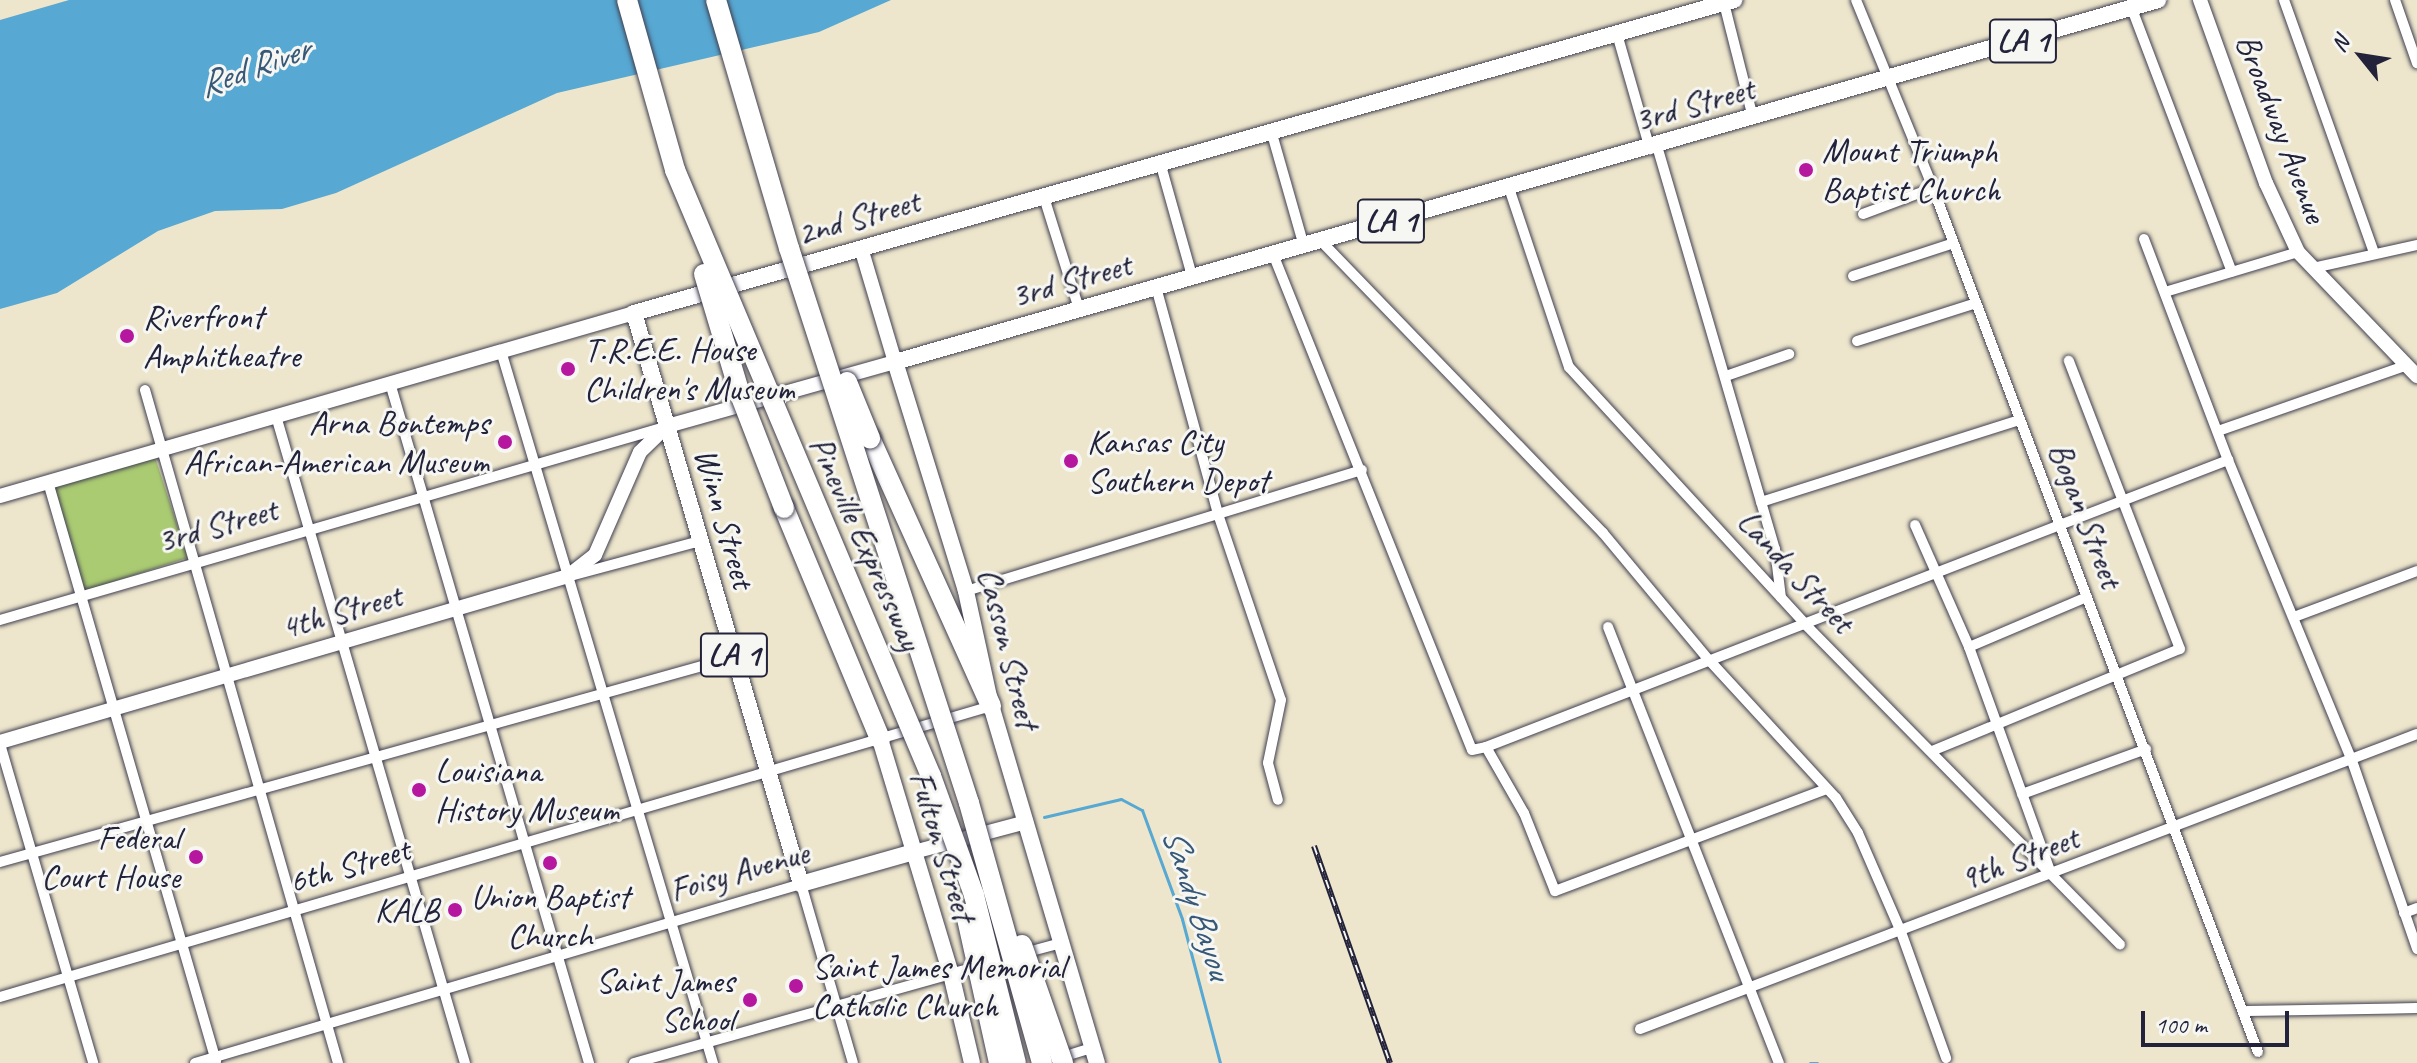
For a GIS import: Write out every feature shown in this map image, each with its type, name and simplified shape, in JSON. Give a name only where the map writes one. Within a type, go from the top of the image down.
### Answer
[{"type":"highway","name":"Pineville Expressway","points":[[627,0],[675,170],[931,776],[952,839]]},
{"type":"highway","name":"Pineville Expressway","points":[[716,0],[789,248],[969,803]]},
{"type":"highway","points":[[675,170],[741,397],[880,739]]},
{"type":"highway","points":[[789,248],[870,438],[991,706]]},
{"type":"highway","points":[[969,803],[1042,1063]]},
{"type":"highway","points":[[969,803],[1063,1063]]},
{"type":"highway","points":[[952,839],[999,1063]]},
{"type":"highway","points":[[952,839],[989,948],[1016,1063]]},
{"type":"main road","name":"3rd Street","points":[[667,426],[1654,148],[2158,0]]},
{"type":"main road","name":"Broadway Avenue","points":[[2200,0],[2266,183],[2298,252],[2412,370]]},
{"type":"main road","name":"2nd Street","points":[[0,496],[1043,194],[1272,134],[1617,34],[1702,5],[1729,2]]},
{"type":"main road","name":"Casson Street","points":[[861,248],[966,591],[991,706],[1095,1056]]},
{"type":"main road","name":"Winn Street","points":[[634,313],[801,884]]},
{"type":"main road","points":[[568,576],[595,555],[640,452],[667,426]]},
{"type":"main road","name":"4th Street","points":[[0,743],[568,576]]},
{"type":"main road","name":"Fulton Street","points":[[880,739],[951,974],[972,1063]]},
{"type":"main road","name":"Foisy Avenue","points":[[801,884],[1026,822]]},
{"type":"street","name":"Bogan Street","points":[[1856,0],[1933,188],[1973,304],[2247,1011],[2258,1052]]},
{"type":"street","points":[[2284,0],[2374,253]]},
{"type":"street","points":[[2395,0],[2417,63]]},
{"type":"street","points":[[1729,2],[1753,118]]},
{"type":"street","points":[[2132,9],[2232,272]]},
{"type":"street","points":[[1617,34],[1726,376],[1761,502],[1781,598]]},
{"type":"street","points":[[1272,134],[1304,246]]},
{"type":"street","points":[[1160,162],[1192,276]]},
{"type":"street","name":"Landa Street","points":[[1509,188],[1569,367],[1806,625],[2120,945]]},
{"type":"street","points":[[1863,214],[1933,188]]},
{"type":"street","points":[[1043,194],[1079,309]]},
{"type":"street","points":[[2144,239],[2228,460],[2351,758],[2417,949]]},
{"type":"street","points":[[1321,241],[1603,533],[1709,660],[1827,789],[1858,833],[1901,932],[1946,1058]]},
{"type":"street","points":[[1853,276],[1951,244]]},
{"type":"street","points":[[2313,268],[2417,245]]},
{"type":"street","points":[[2165,292],[2298,252]]},
{"type":"street","points":[[1273,254],[1472,750],[1806,625],[2228,460]]},
{"type":"street","points":[[1156,287],[1219,517],[1281,700],[1268,763],[1278,800]]},
{"type":"street","points":[[1857,341],[1973,304]]},
{"type":"street","points":[[501,351],[713,1063]]},
{"type":"street","points":[[1726,376],[1789,354]]},
{"type":"street","points":[[1932,751],[2180,649],[2069,361]]},
{"type":"street","points":[[2218,431],[2412,370]]},
{"type":"street","points":[[390,383],[522,844],[589,1063]]},
{"type":"street","points":[[145,390],[338,1063]]},
{"type":"street","points":[[276,416],[465,1063]]},
{"type":"street","points":[[1761,502],[2019,420]]},
{"type":"street","name":"3rd Street","points":[[0,620],[667,426]]},
{"type":"street","points":[[966,591],[1219,517],[1362,470]]},
{"type":"street","points":[[48,482],[216,1060]]},
{"type":"street","points":[[1915,525],[1969,647],[2053,876]]},
{"type":"street","name":"4th Street","points":[[568,576],[700,541]]},
{"type":"street","points":[[2294,617],[2417,571]]},
{"type":"street","points":[[1969,647],[2087,597]]},
{"type":"street","points":[[1608,627],[1779,1063]]},
{"type":"street","points":[[0,862],[734,657]]},
{"type":"street","name":"6th Street","points":[[0,997],[991,706]]},
{"type":"street","name":"9th Street","points":[[1640,1029],[2053,876],[2417,734]]},
{"type":"street","points":[[0,743],[93,1063]]},
{"type":"street","points":[[1486,747],[1524,813],[1555,891],[1827,789]]},
{"type":"street","points":[[2022,794],[2146,749]]},
{"type":"street","name":"Foisy Avenue","points":[[195,1063],[216,1060],[327,1024],[801,884]]},
{"type":"street","name":"Winn Street","points":[[801,884],[853,1063]]},
{"type":"street","points":[[2404,913],[2417,908]]},
{"type":"street","points":[[634,1063],[1061,943]]},
{"type":"street","points":[[2247,1011],[2417,1008]]},
{"type":"street","points":[[1042,1063],[1095,1056]]},
{"type":"green space","points":[[154,454],[188,558],[85,591],[51,487]]},
{"type":"water","name":"Red River","points":[[69,0],[891,0],[819,32],[557,93],[336,193],[282,209],[215,211],[158,231],[57,293],[0,309],[0,20]]},
{"type":"waterway","name":"Sandy Bayou","points":[[1044,817],[1121,799],[1142,810],[1182,919],[1220,1063]]},
{"type":"waterway","name":"Sandy Bayou","points":[[1810,1063],[1817,1063]]},
{"type":"railway","points":[[1314,846],[1390,1063]]},
{"type":"place","name":"Mount Triumph Baptist Church","points":[[1806,170]]},
{"type":"place","name":"Riverfront Amphitheatre","points":[[127,336]]},
{"type":"place","name":"T.R.E.E. House Children's Museum","points":[[568,369]]},
{"type":"place","name":"Arna Bontemps African-American Museum","points":[[505,442]]},
{"type":"place","name":"Kansas City Southern Depot","points":[[1071,461]]},
{"type":"place","name":"Louisiana History Museum","points":[[419,790]]},
{"type":"place","name":"Federal Court House","points":[[196,857]]},
{"type":"place","name":"Union Baptist Church","points":[[550,863]]},
{"type":"place","name":"KALB","points":[[455,910]]},
{"type":"place","name":"Saint James Memorial Catholic Church","points":[[796,986]]},
{"type":"place","name":"Saint James School","points":[[750,1000]]}]
